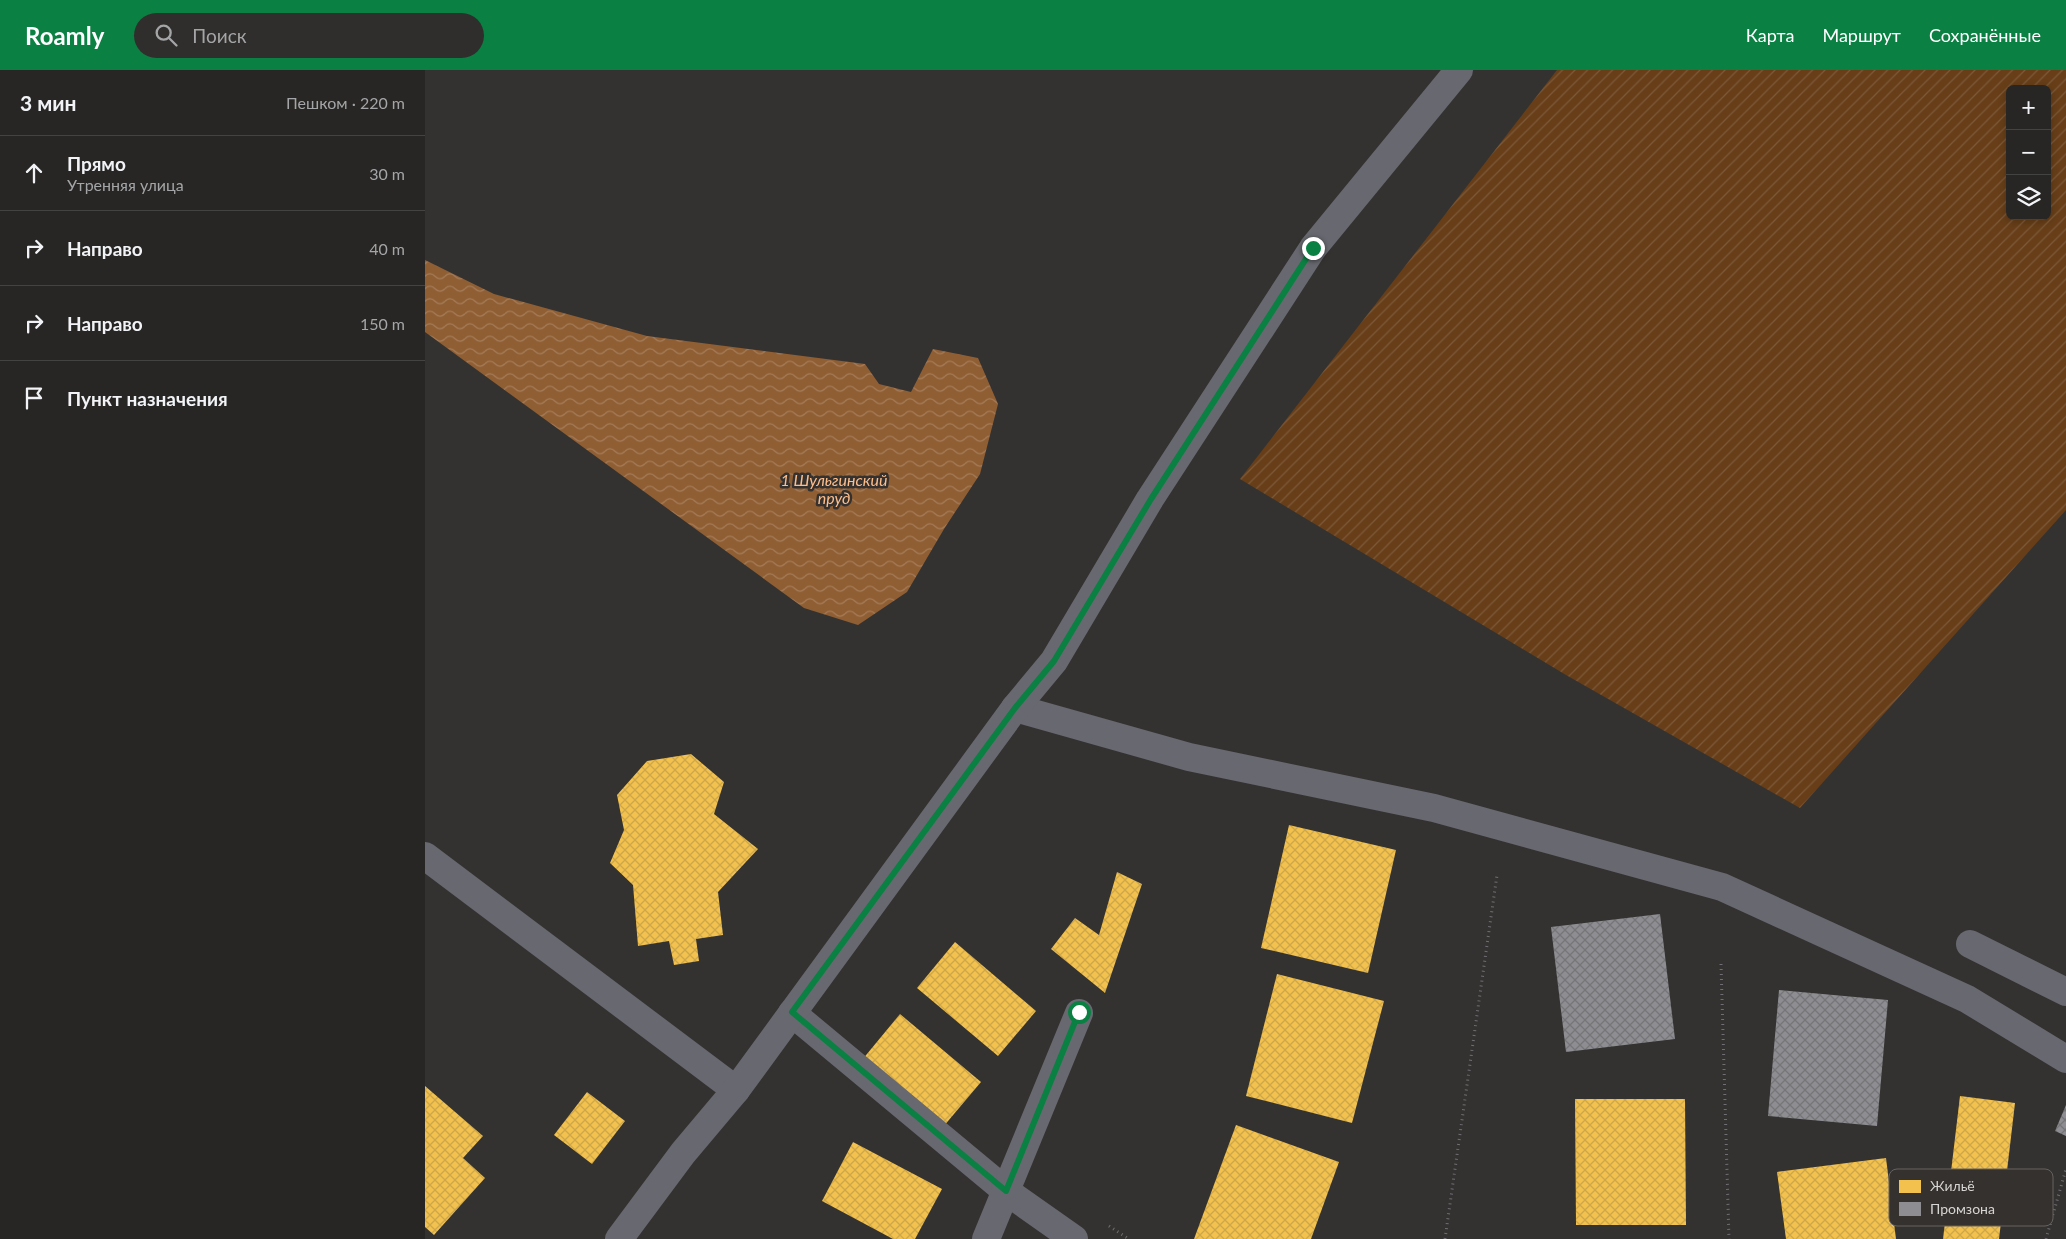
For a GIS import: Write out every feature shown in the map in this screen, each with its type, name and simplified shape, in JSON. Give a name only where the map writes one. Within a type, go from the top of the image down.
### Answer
[{"type":"street","points":[[619,1239],[683,1153],[736,1090],[1015,708],[1054,661],[1151,499],[1313,248],[1459,70]]},
{"type":"street","points":[[1015,708],[1189,757],[1434,808],[1722,886],[1967,999],[2066,1059]]},
{"type":"street","points":[[425,856],[736,1090]]},
{"type":"street","points":[[1969,944],[2066,992]]},
{"type":"street","points":[[792,1012],[1006,1191],[1074,1239]]},
{"type":"street","points":[[986,1239],[1079,1012]]},
{"type":"path","points":[[1445,1239],[1497,875]]},
{"type":"path","points":[[1721,964],[1729,1239]]},
{"type":"path","points":[[2053,1214],[2066,1169]]},
{"type":"path","points":[[2046,1239],[2050,1226]]},
{"type":"shaded area","points":[[1557,70],[2066,70],[2066,510],[1800,808],[1566,675],[1240,479]]},
{"type":"water","name":"1 Шульгинский пруд","points":[[425,260],[494,294],[647,336],[865,364],[879,384],[911,392],[933,349],[978,358],[998,404],[980,474],[944,529],[907,592],[858,625],[804,608],[425,332]]},
{"type":"building: Жильё","points":[[691,754],[724,782],[714,814],[758,849],[718,892],[723,935],[696,939],[699,961],[674,965],[669,941],[638,946],[633,885],[610,863],[624,830],[617,795],[647,761]]},
{"type":"building: Жильё","points":[[1289,825],[1396,850],[1368,973],[1261,948]]},
{"type":"building: Жильё","points":[[1117,872],[1142,884],[1105,993],[1051,949],[1075,918],[1099,935]]},
{"type":"building: Жильё","points":[[955,942],[1036,1011],[998,1056],[917,988]]},
{"type":"building: Жильё","points":[[1277,974],[1384,1001],[1352,1123],[1246,1096]]},
{"type":"building: Жильё","points":[[900,1014],[981,1082],[943,1127],[862,1060]]},
{"type":"building: Жильё","points":[[425,1086],[483,1136],[463,1158],[485,1178],[434,1235],[425,1227]]},
{"type":"building: Жильё","points":[[587,1092],[625,1121],[592,1164],[554,1135]]},
{"type":"building: Жильё","points":[[1960,1096],[2015,1103],[2007,1169],[1951,1169]]},
{"type":"building: Жильё","points":[[1575,1099],[1685,1099],[1686,1225],[1576,1225]]},
{"type":"building: Жильё","points":[[1236,1125],[1339,1162],[1311,1239],[1194,1239]]},
{"type":"building: Жильё","points":[[853,1142],[942,1189],[915,1239],[893,1239],[822,1201]]},
{"type":"building: Жильё","points":[[1886,1158],[1889,1182],[1889,1226],[1894,1226],[1896,1239],[1786,1239],[1777,1172]]},
{"type":"building: Жильё","points":[[1945,1226],[2001,1226],[1999,1239],[1943,1239]]},
{"type":"building: Промзона","points":[[1660,914],[1675,1039],[1566,1052],[1551,927]]},
{"type":"building: Промзона","points":[[1779,990],[1888,1000],[1877,1126],[1768,1116]]},
{"type":"building: Промзона","points":[[2066,1105],[2066,1136],[2055,1131]]},
{"type":"route","points":[[1079,1012],[1006,1191],[792,1012],[1015,708],[1054,661],[1151,499],[1313,248]]}]
